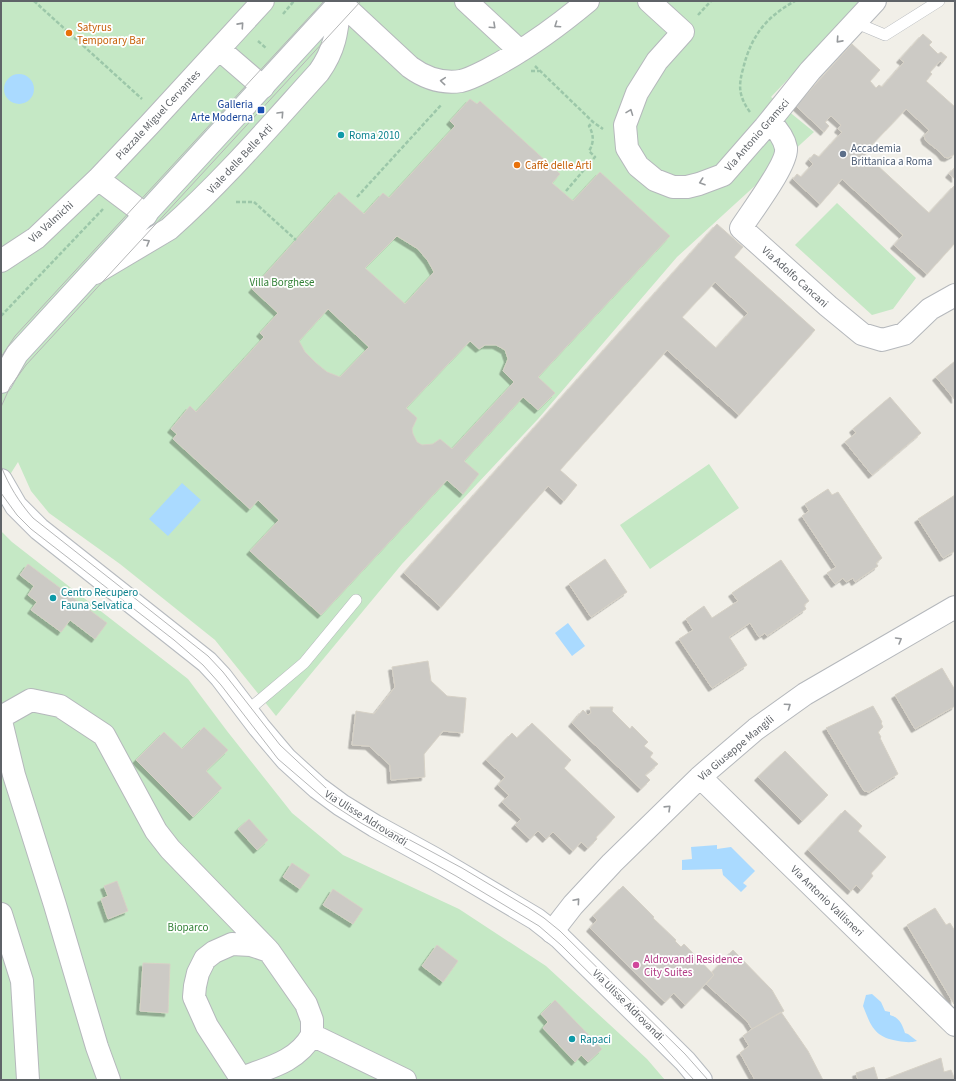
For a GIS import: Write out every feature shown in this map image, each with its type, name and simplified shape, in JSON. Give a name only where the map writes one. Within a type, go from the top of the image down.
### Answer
[{"type":"street","name":"Piazzale Miguel Cervantes","points":[[98,179],[263,1]]},
{"type":"street","points":[[341,1],[410,67],[428,78],[439,81],[462,81],[474,77],[520,51],[571,15],[588,1]]},
{"type":"street","name":"Viale delle Belle Arti","points":[[1,382],[9,360],[90,276],[341,1]]},
{"type":"street","name":"Viale delle Belle Arti","points":[[90,276],[168,229],[179,220],[216,185],[320,72],[334,47],[341,1]]},
{"type":"street","points":[[466,1],[520,51]]},
{"type":"street","name":"Via Antonio Gramsci","points":[[649,1],[683,32],[657,61],[637,93],[625,125],[627,148],[638,166],[655,180],[673,187],[687,187],[700,184],[723,175],[768,124],[810,71],[875,1]]},
{"type":"street","points":[[219,49],[262,87]]},
{"type":"street","name":"Via Adolfo Cancani","points":[[768,124],[779,132],[786,148],[779,171],[741,228],[828,306],[862,334],[882,340],[904,334],[930,310],[955,295]]},
{"type":"street","points":[[98,179],[146,215]]},
{"type":"street","name":"Via Valmichi","points":[[1,261],[36,238],[98,179]]},
{"type":"street","name":"Via Ulisse Aldrovandi","points":[[4,490],[22,513],[39,529],[207,662],[221,677],[247,712],[286,759],[330,797],[375,826],[529,914],[552,932],[679,1056],[701,1080]]},
{"type":"street","name":"Via Giuseppe Mangili","points":[[552,932],[603,872],[700,777],[756,729],[792,703],[955,608]]},
{"type":"street","points":[[1,717],[31,700],[60,706],[104,735],[156,831],[170,849],[269,951],[306,1004],[312,1020],[312,1035],[307,1043],[300,1051],[284,1063],[241,1079],[207,1026],[194,997],[195,986],[198,973],[205,959],[223,947],[232,944],[251,945],[269,951]]},
{"type":"street","points":[[1,720],[14,775],[55,905],[97,1047],[109,1080]]},
{"type":"street","name":"Via Antonio Vallisneri","points":[[700,777],[955,1025]]},
{"type":"street","points":[[1,914],[22,981],[28,1080]]},
{"type":"street","points":[[312,1035],[405,1080]]},
{"type":"lane","points":[[854,22],[885,35],[939,1]]},
{"type":"lane","points":[[247,712],[304,663],[356,600]]},
{"type":"path","points":[[34,1],[147,104]]},
{"type":"path","points":[[768,124],[753,116],[743,103],[740,90],[746,54],[752,40],[765,23],[780,9],[795,1]]},
{"type":"path","points":[[258,41],[267,50]]},
{"type":"path","points":[[528,71],[539,71],[593,122],[589,126],[593,135],[592,144],[589,151],[596,157],[566,191]]},
{"type":"path","points":[[356,197],[444,102]]},
{"type":"path","points":[[236,202],[254,202],[296,240]]},
{"type":"path","points":[[1,316],[103,209]]},
{"type":"green space","name":"Villa Borghese","points":[[1,1],[862,1],[771,97],[814,132],[677,257],[538,419],[402,564],[276,716],[215,640],[120,564],[49,513],[31,491],[18,462],[1,489]]},
{"type":"green space","points":[[837,203],[916,278],[893,309],[872,315],[795,245]]},
{"type":"green space","points":[[709,464],[739,508],[650,569],[620,525]]},
{"type":"green space","name":"Bioparco","points":[[1,531],[12,542],[188,679],[292,813],[343,855],[459,909],[546,966],[647,1059],[665,1080],[1,1080]]},
{"type":"water","points":[[19,74],[25,75],[33,83],[33,95],[25,103],[19,104],[13,103],[5,95],[4,89],[5,83],[13,75]]},
{"type":"water","points":[[182,483],[201,500],[168,536],[149,519]]},
{"type":"water","points":[[568,623],[585,646],[572,656],[555,633]]},
{"type":"water","points":[[717,845],[717,849],[731,847],[755,871],[743,883],[747,886],[741,892],[723,875],[722,869],[682,870],[682,860],[692,859],[691,847]]},
{"type":"water","points":[[872,994],[881,1002],[885,1011],[890,1012],[890,1015],[902,1024],[905,1033],[917,1041],[908,1042],[890,1039],[874,1030],[863,1006],[866,995]]},
{"type":"building","name":"Accademia Brittanica a Roma","points":[[923,34],[932,42],[929,45],[938,54],[941,52],[947,57],[942,63],[940,61],[930,72],[932,74],[926,81],[955,107],[955,154],[948,158],[944,157],[926,141],[924,136],[929,130],[906,109],[864,153],[929,213],[955,185],[955,243],[927,274],[894,245],[903,235],[842,179],[820,204],[793,179],[797,174],[801,177],[813,164],[809,160],[814,154],[819,157],[842,132],[838,129],[841,125],[831,116],[825,122],[829,126],[824,132],[796,106],[852,44],[880,70],[870,81],[876,88],[879,85],[882,87],[904,62],[900,59]]},
{"type":"building","points":[[470,99],[477,104],[480,101],[560,174],[552,183],[573,201],[600,172],[670,236],[538,377],[555,393],[538,410],[523,397],[464,461],[479,474],[463,494],[447,480],[321,615],[250,551],[279,520],[258,500],[250,509],[173,439],[177,434],[171,429],[190,406],[196,412],[264,337],[260,333],[278,313],[252,289],[339,192],[364,214],[383,193],[389,198],[455,126],[450,121]],"holes":[[[397,236],[418,249],[428,261],[434,272],[405,304],[365,268]],[[328,309],[369,347],[340,377],[327,372],[316,363],[305,352],[299,341]],[[470,341],[479,349],[485,345],[496,345],[505,350],[508,359],[503,371],[514,382],[452,449],[440,439],[433,444],[422,445],[417,442],[412,429],[417,418],[406,408]]]},
{"type":"building","name":"Accademia Brittanica a Roma","points":[[955,167],[955,179],[949,174]]},
{"type":"building","points":[[717,224],[743,247],[734,257],[815,330],[739,415],[667,350],[560,470],[577,485],[564,501],[548,486],[441,607],[404,573]],"holes":[[[715,282],[748,313],[716,348],[682,317]]]},
{"type":"building","points":[[955,361],[955,400],[936,377]]},
{"type":"building","points":[[890,397],[921,433],[872,475],[845,442],[856,433],[853,429]]},
{"type":"building","points":[[828,489],[832,495],[838,492],[882,558],[876,563],[878,566],[855,582],[853,578],[846,582],[843,578],[835,584],[827,573],[836,567],[802,516],[809,511],[805,504]]},
{"type":"building","points":[[955,495],[955,551],[943,558],[918,519]]},
{"type":"building","points":[[605,559],[627,592],[591,617],[569,584]]},
{"type":"building","points":[[781,560],[809,601],[804,605],[806,609],[767,636],[765,633],[759,637],[750,623],[729,637],[747,665],[712,688],[679,639],[693,630],[686,619],[704,606],[712,618],[738,601],[732,593]]},
{"type":"building","name":"Centro Recupero Fauna Selvatica","points":[[28,564],[107,623],[95,639],[70,620],[61,632],[31,610],[37,602],[28,595],[34,586],[20,575]]},
{"type":"building","points":[[428,661],[431,681],[447,696],[466,698],[463,733],[443,731],[424,754],[425,777],[391,780],[390,765],[369,746],[352,745],[356,711],[374,714],[395,687],[392,667]]},
{"type":"building","points":[[942,668],[955,690],[955,706],[915,729],[895,695]]},
{"type":"building","points":[[873,706],[882,722],[883,727],[878,732],[881,737],[880,738],[898,774],[869,792],[864,791],[826,728]]},
{"type":"building","points":[[590,707],[613,707],[612,711],[630,729],[632,726],[648,742],[644,746],[653,753],[650,757],[658,764],[645,775],[650,780],[641,789],[572,723],[583,710],[588,715],[591,713]]},
{"type":"building","points":[[532,723],[571,760],[564,768],[615,817],[588,848],[581,842],[573,851],[553,832],[546,839],[538,831],[530,839],[515,825],[521,819],[502,802],[509,795],[498,785],[505,777],[486,760],[512,733],[517,738]]},
{"type":"building","points":[[204,727],[228,750],[206,771],[222,788],[193,817],[136,760],[164,732],[182,749]]},
{"type":"building","points":[[785,751],[828,795],[802,821],[758,777]]},
{"type":"building","points":[[845,810],[862,826],[858,831],[886,857],[871,873],[873,876],[861,890],[856,885],[851,891],[808,850]]},
{"type":"building","points":[[249,819],[268,840],[257,850],[238,829]]},
{"type":"building","points":[[292,863],[310,875],[300,889],[283,877]]},
{"type":"building","points":[[117,881],[128,911],[108,919],[101,899],[108,896],[104,886]]},
{"type":"building","points":[[623,886],[681,947],[684,944],[714,975],[685,1005],[674,993],[665,1002],[590,928],[597,920],[593,916]]},
{"type":"building","points":[[333,889],[363,909],[353,924],[323,905]]},
{"type":"building","points":[[935,908],[946,925],[950,923],[955,931],[954,1004],[907,925]]},
{"type":"building","points":[[437,945],[458,961],[443,982],[422,966]]},
{"type":"building","points":[[733,950],[772,990],[784,1011],[752,1029],[747,1021],[706,984],[714,975],[712,972]]},
{"type":"building","points":[[143,963],[170,964],[168,1013],[140,1011]]},
{"type":"building","name":"Rapaci","points":[[555,1000],[602,1049],[588,1062],[581,1055],[575,1062],[543,1028],[548,1022],[541,1014]]},
{"type":"building","points":[[781,1012],[808,1051],[823,1080],[755,1080],[740,1053],[749,1046],[743,1036]]},
{"type":"building","points":[[941,1058],[944,1072],[951,1070],[955,1080],[883,1080]]},
{"type":"building","points":[[874,1067],[878,1080],[858,1080],[856,1073]]},
{"type":"tram line","points":[[1,357],[15,336],[324,1]]},
{"type":"tram line","points":[[1,407],[10,387],[26,365],[361,1]]},
{"type":"tram line","points":[[1,466],[15,494],[33,518],[208,656],[223,672],[280,745],[326,788],[351,807],[369,818],[462,868],[544,918],[560,931],[685,1054],[708,1080]]},
{"type":"tram line","points":[[1,493],[17,515],[31,529],[174,640],[203,665],[221,685],[278,759],[327,801],[361,823],[456,876],[539,926],[561,945],[662,1045],[694,1080]]},
{"type":"place","name":"Satyrus Temporary Bar","points":[[69,33]]},
{"type":"place","name":"Galleria Arte Moderna","points":[[261,110]]},
{"type":"place","name":"Roma 2010","points":[[341,135]]},
{"type":"place","name":"Accademia Brittanica a Roma","points":[[843,154]]},
{"type":"place","name":"Caffè delle Arti","points":[[517,165]]},
{"type":"place","name":"Centro Recupero Fauna Selvatica","points":[[53,598]]},
{"type":"place","name":"Aldrovandi Residence City Suites","points":[[636,965]]},
{"type":"place","name":"Rapaci","points":[[572,1039]]}]
